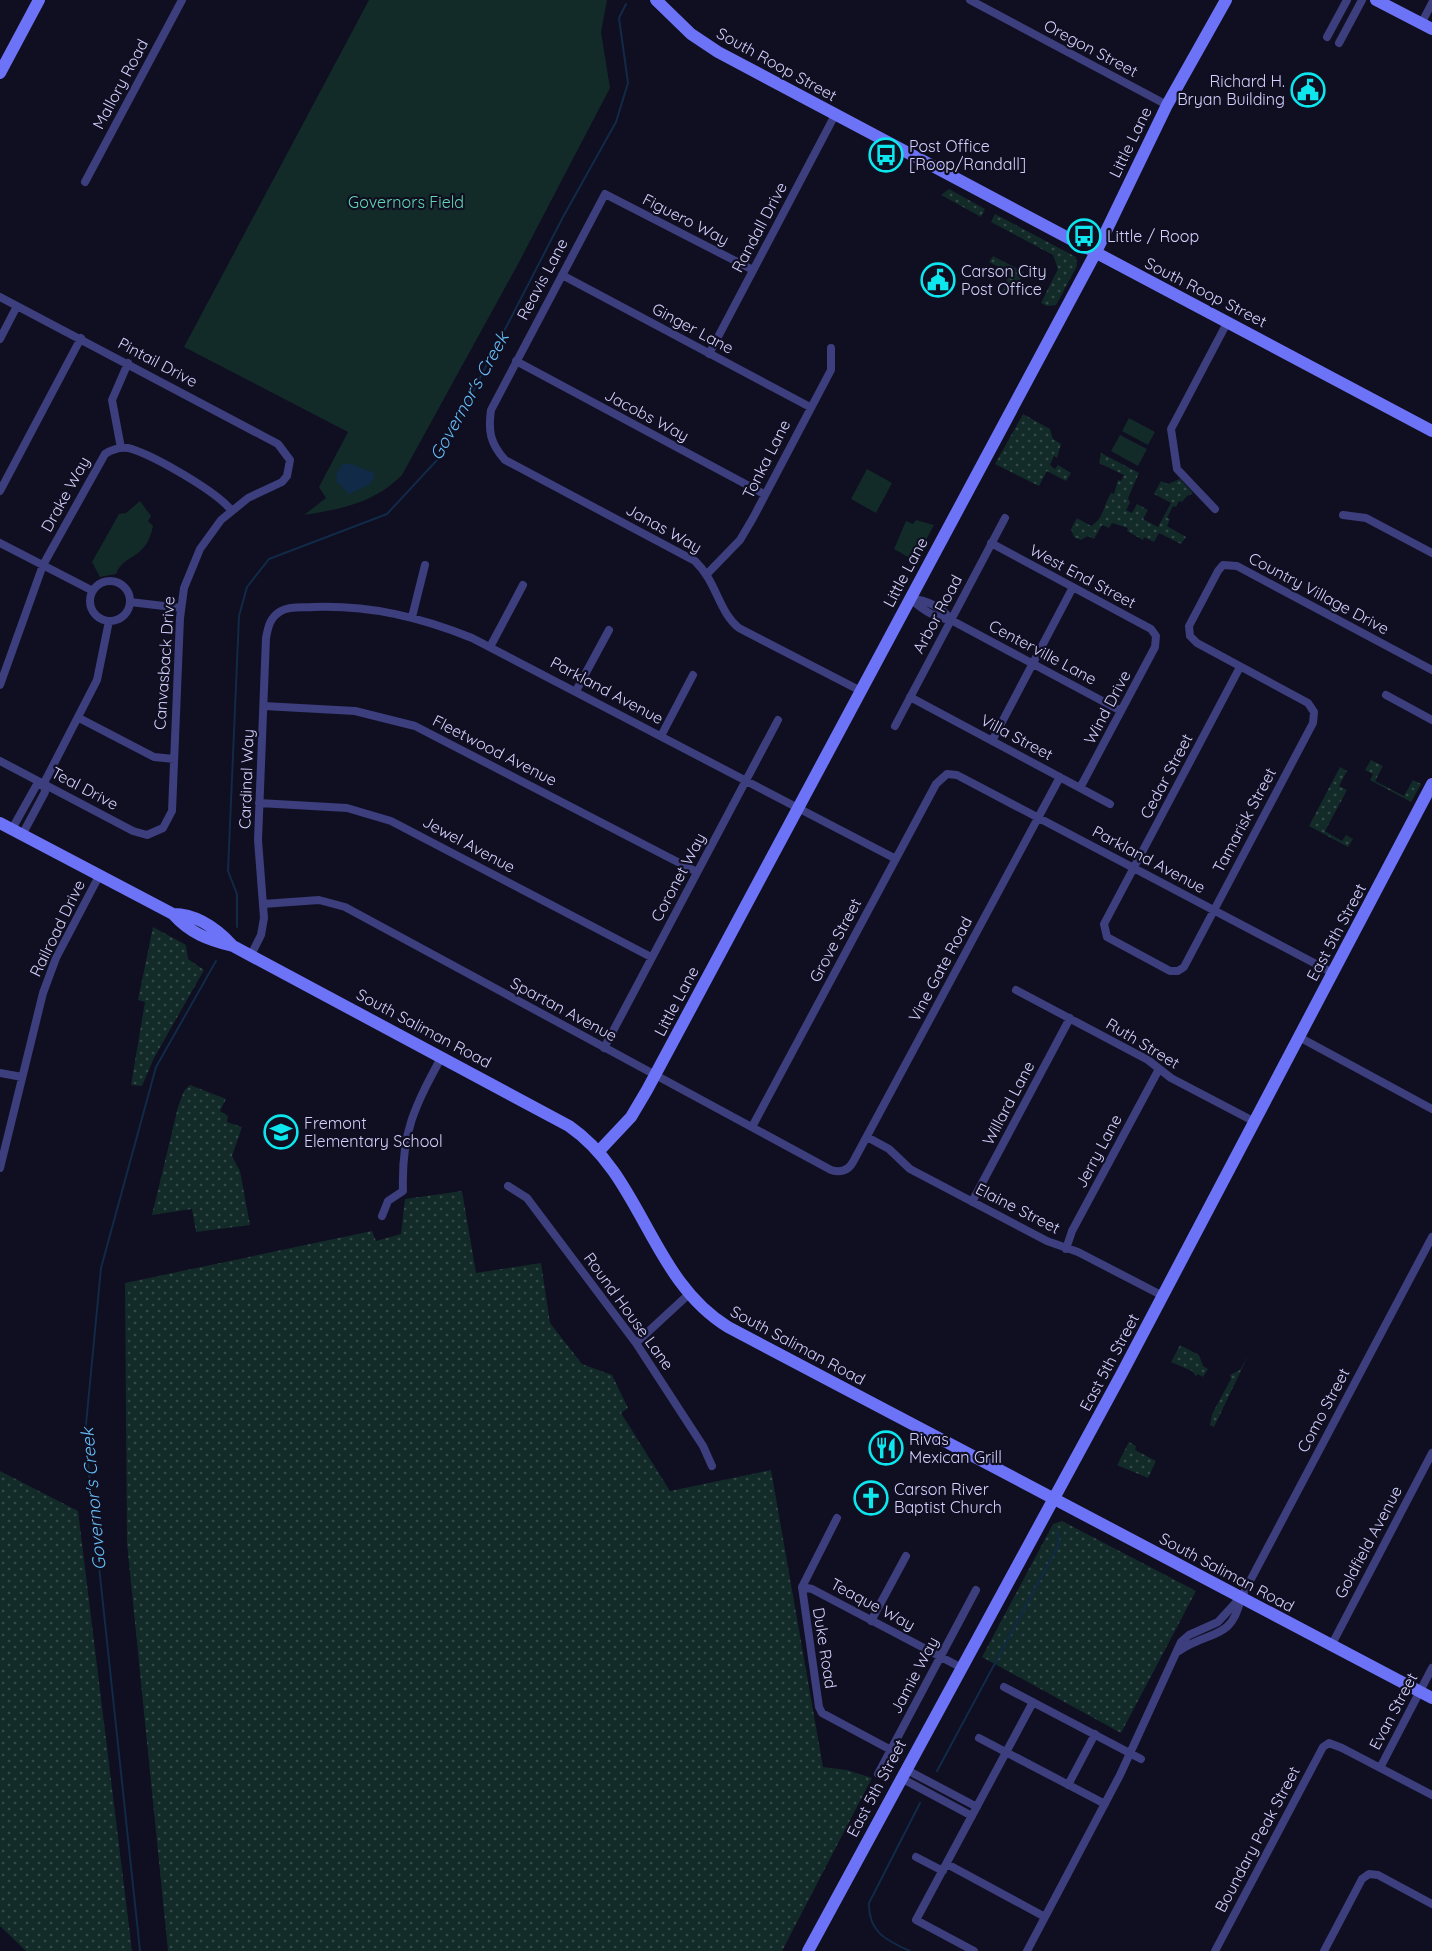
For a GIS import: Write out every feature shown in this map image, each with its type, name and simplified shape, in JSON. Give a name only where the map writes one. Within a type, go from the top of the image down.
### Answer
[{"type":"main road","points":[[0,73],[39,0]]},
{"type":"main road","name":"South Roop Street","points":[[656,0],[691,34],[718,52],[1432,431]]},
{"type":"main road","name":"Little Lane","points":[[599,1151],[631,1117],[655,1075],[1095,254],[1167,105],[1226,0]]},
{"type":"main road","points":[[1376,0],[1426,27]]},
{"type":"main road","name":"East 5th Street","points":[[808,1951],[1163,1296],[1432,784]]},
{"type":"main road","name":"South Saliman Road","points":[[0,823],[173,914],[185,928],[210,941],[233,946],[556,1118],[599,1151],[617,1174],[667,1266],[689,1294],[710,1314],[738,1333],[1432,1698]]},
{"type":"street","name":"Mallory Road","points":[[85,182],[182,0]]},
{"type":"street","name":"Oregon Street","points":[[970,0],[1167,105]]},
{"type":"street","points":[[1327,37],[1347,0]]},
{"type":"street","points":[[1339,43],[1362,0]]},
{"type":"street","points":[[1426,27],[1432,3]]},
{"type":"street","name":"Randall Drive","points":[[709,354],[835,115]]},
{"type":"street","name":"Figuero Way","points":[[605,194],[753,270]]},
{"type":"street","name":"Reavis Lane","points":[[494,447],[488,430],[491,410],[605,194]]},
{"type":"street","name":"Ginger Lane","points":[[562,275],[810,407]]},
{"type":"street","name":"Pintail Drive","points":[[0,297],[278,444],[287,454],[290,466]]},
{"type":"street","points":[[0,339],[17,306]]},
{"type":"street","points":[[1215,509],[1177,470],[1171,429],[1228,321]]},
{"type":"street","points":[[0,491],[81,338]]},
{"type":"street","name":"Tonka Lane","points":[[708,573],[740,540],[831,370],[831,348]]},
{"type":"street","name":"Jacobs Way","points":[[516,362],[764,494]]},
{"type":"street","points":[[128,363],[112,400],[121,448],[130,448],[210,490],[231,510]]},
{"type":"street","name":"Janas Way","points":[[494,447],[505,460],[695,561],[708,573],[728,616],[739,628],[861,691]]},
{"type":"street","name":"Drake Way","points":[[0,685],[43,565],[105,454],[121,448]]},
{"type":"street","name":"Canvasback Drive","points":[[158,832],[167,823],[172,812],[181,608],[187,577],[200,549],[213,529],[231,510],[263,490],[282,482],[290,466]]},
{"type":"street","points":[[1343,515],[1366,518],[1432,553]]},
{"type":"street","name":"Arbor Road","points":[[895,726],[1005,518]]},
{"type":"street","points":[[0,543],[93,591]]},
{"type":"street","name":"West End Street","points":[[991,543],[1151,629],[1157,639]]},
{"type":"street","name":"Country Village Drive","points":[[1240,667],[1197,643],[1190,636],[1189,626],[1218,570],[1223,565],[1230,564],[1432,670]]},
{"type":"street","points":[[412,617],[425,565]]},
{"type":"street","points":[[102,582],[116,582],[126,590],[130,602],[121,617],[109,621],[97,616],[93,611],[90,598],[102,582]]},
{"type":"street","points":[[490,647],[523,585]]},
{"type":"street","points":[[992,741],[1073,588]]},
{"type":"street","name":"Centerville Lane","points":[[910,598],[920,608],[940,619],[951,620],[1121,711]]},
{"type":"street","points":[[130,602],[181,608]]},
{"type":"street","name":"Parkland Avenue","points":[[286,609],[355,607],[412,617],[442,626],[490,647],[576,691],[896,859]]},
{"type":"street","name":"Cardinal Way","points":[[250,956],[262,932],[259,803],[266,638],[272,619],[286,609]]},
{"type":"street","points":[[17,832],[37,807],[45,792],[44,783],[97,680],[109,621]]},
{"type":"street","points":[[576,691],[609,630]]},
{"type":"street","name":"Wind Drive","points":[[1080,788],[1155,648],[1157,639]]},
{"type":"street","name":"Tamarisk Street","points":[[1178,971],[1184,967],[1313,723],[1314,712],[1308,703],[1240,667]]},
{"type":"street","name":"Cedar Street","points":[[1178,971],[1170,970],[1107,937],[1104,924],[1240,667]]},
{"type":"street","points":[[661,736],[693,675]]},
{"type":"street","points":[[1386,695],[1432,720]]},
{"type":"street","name":"Villa Street","points":[[910,697],[1110,804]]},
{"type":"street","name":"Fleetwood Avenue","points":[[264,706],[355,711],[415,726],[697,872]]},
{"type":"street","points":[[79,718],[154,757],[174,759]]},
{"type":"street","name":"Coronet Way","points":[[604,1048],[778,720]]},
{"type":"street","name":"Teal Drive","points":[[0,761],[133,831],[147,835],[158,832]]},
{"type":"street","name":"Parkland Avenue","points":[[951,773],[1333,973]]},
{"type":"street","name":"Grove Street","points":[[752,1128],[936,784],[941,777],[951,773]]},
{"type":"street","name":"Vine Gate Road","points":[[843,1171],[852,1165],[1060,777]]},
{"type":"street","points":[[17,832],[27,802],[36,786],[44,783]]},
{"type":"street","points":[[27,802],[37,807]]},
{"type":"street","name":"Jewel Avenue","points":[[259,803],[347,808],[391,821],[651,957]]},
{"type":"street","name":"Railroad Drive","points":[[0,1168],[43,993],[56,958],[99,876]]},
{"type":"street","name":"Spartan Avenue","points":[[263,904],[319,900],[345,907],[831,1170],[843,1171]]},
{"type":"street","name":"Ruth Street","points":[[1016,990],[1148,1060],[1159,1069],[1255,1122]]},
{"type":"street","name":"Willard Lane","points":[[972,1202],[1070,1018]]},
{"type":"street","points":[[1299,1037],[1432,1109]]},
{"type":"street","points":[[382,1216],[388,1201],[403,1191],[407,1128],[418,1101],[442,1056]]},
{"type":"street","name":"Jerry Lane","points":[[1066,1248],[1072,1231],[1159,1069]]},
{"type":"street","points":[[0,1073],[22,1077]]},
{"type":"street","name":"Elaine Street","points":[[867,1137],[889,1149],[905,1166],[972,1202],[1047,1241],[1078,1252],[1163,1296]]},
{"type":"street","name":"Round House Lane","points":[[508,1186],[527,1198],[636,1343],[704,1446],[712,1466]]},
{"type":"street","name":"Como Street","points":[[1027,1951],[1105,1804],[1184,1638],[1215,1624],[1241,1598],[1432,1237]]},
{"type":"street","points":[[636,1343],[689,1294]]},
{"type":"street","name":"Goldfield Avenue","points":[[1331,1646],[1432,1453]]},
{"type":"street","name":"Duke Road","points":[[837,1518],[802,1587],[822,1713],[891,1750]]},
{"type":"street","points":[[871,1621],[906,1556]]},
{"type":"street","name":"Teaque Way","points":[[802,1587],[812,1589],[960,1667]]},
{"type":"street","name":"Jamie Way","points":[[878,1774],[976,1590]]},
{"type":"street","name":"Evan Street","points":[[1380,1768],[1432,1668]]},
{"type":"street","points":[[1004,1687],[1141,1758]]},
{"type":"street","points":[[974,1951],[916,1920],[1033,1702]]},
{"type":"street","points":[[1068,1785],[1095,1734]]},
{"type":"street","points":[[980,1738],[1105,1804]]},
{"type":"street","name":"Boundary Peak Street","points":[[1215,1951],[1319,1754],[1329,1743],[1380,1768]]},
{"type":"street","points":[[1380,1768],[1432,1795]]},
{"type":"street","points":[[903,1774],[977,1807]]},
{"type":"street","points":[[903,1774],[972,1816]]},
{"type":"street","points":[[916,1857],[945,1868],[1045,1917]]},
{"type":"street","points":[[1324,1951],[1362,1879],[1372,1873],[1432,1904]]},
{"type":"green space","name":"Governors Field","points":[[369,0],[607,0],[601,32],[610,88],[518,264],[402,475],[380,492],[357,503],[304,515],[326,498],[319,487],[348,432],[184,347]]},
{"type":"green space","points":[[949,189],[985,209],[981,217],[941,195]]},
{"type":"green space","points":[[995,214],[1076,257],[1077,266],[1056,305],[1047,306],[1041,303],[1058,269],[1053,255],[991,222]]},
{"type":"green space","points":[[993,256],[1024,272],[1019,282],[1009,286],[1004,295],[1002,291],[1007,281],[1004,270],[989,262]]},
{"type":"green space","points":[[1023,414],[1050,429],[1053,439],[1061,444],[1057,458],[1054,456],[1050,465],[1055,469],[1058,465],[1071,473],[1066,481],[1047,471],[1039,486],[995,464]]},
{"type":"green space","points":[[1129,418],[1155,432],[1148,445],[1122,431]]},
{"type":"green space","points":[[1120,435],[1147,449],[1138,466],[1111,451]]},
{"type":"green space","points":[[1101,453],[1139,473],[1128,498],[1130,503],[1126,510],[1132,513],[1137,504],[1148,510],[1143,519],[1158,527],[1171,503],[1154,494],[1161,481],[1168,484],[1180,479],[1193,493],[1182,502],[1179,501],[1176,507],[1173,506],[1167,518],[1170,519],[1167,526],[1186,537],[1181,544],[1159,533],[1154,542],[1144,537],[1143,540],[1127,531],[1128,528],[1112,523],[1109,528],[1102,525],[1094,539],[1088,536],[1081,540],[1074,537],[1071,529],[1077,518],[1091,526],[1096,523],[1111,493],[1114,494],[1118,480],[1121,481],[1124,475],[1099,463]]},
{"type":"green space","points":[[867,469],[892,483],[876,513],[851,499]]},
{"type":"green space","points":[[140,501],[151,516],[148,521],[153,526],[150,537],[140,551],[124,563],[116,574],[100,577],[92,562],[119,514],[126,513]]},
{"type":"green space","points":[[916,520],[934,525],[915,561],[894,549],[906,521],[913,524]]},
{"type":"green space","points":[[1371,760],[1383,766],[1375,781],[1404,796],[1413,780],[1421,784],[1411,802],[1370,780],[1373,774],[1365,770]]},
{"type":"green space","points":[[1340,767],[1347,771],[1339,786],[1347,790],[1325,831],[1342,841],[1346,835],[1353,839],[1348,847],[1309,826]]},
{"type":"green space","points":[[153,927],[186,945],[188,959],[204,970],[154,1058],[142,1086],[131,1085],[145,1002],[138,1000]]},
{"type":"green space","points":[[190,1085],[226,1099],[220,1111],[228,1116],[227,1122],[242,1127],[232,1156],[240,1171],[250,1225],[196,1232],[192,1209],[152,1215],[178,1107],[184,1091]]},
{"type":"green space","points":[[462,1191],[476,1273],[541,1263],[550,1323],[582,1364],[612,1375],[628,1408],[621,1413],[670,1491],[771,1470],[823,1767],[847,1770],[872,1778],[782,1951],[168,1951],[127,1543],[125,1283],[372,1231],[376,1241],[401,1234],[405,1199]]},
{"type":"green space","points":[[1180,1345],[1199,1355],[1203,1366],[1208,1369],[1203,1377],[1198,1374],[1196,1376],[1192,1371],[1171,1362]]},
{"type":"green space","points":[[1248,1356],[1214,1427],[1210,1425],[1212,1414],[1231,1379],[1230,1375],[1240,1370]]},
{"type":"green space","points":[[1129,1442],[1136,1446],[1135,1450],[1156,1461],[1148,1478],[1117,1465]]},
{"type":"green space","points":[[0,1471],[78,1511],[132,1951],[26,1951],[0,1926]]},
{"type":"green space","points":[[1062,1521],[1196,1591],[1121,1733],[982,1657],[1053,1524]]},
{"type":"water","points":[[343,464],[351,464],[374,473],[374,479],[369,485],[349,494],[336,481],[337,472]]},
{"type":"waterway","name":"Governor's Creek","points":[[237,927],[237,894],[228,871],[239,616],[247,587],[269,559],[387,514],[438,459],[563,217],[616,122],[628,83],[619,18],[626,4]]},
{"type":"waterway","name":"Governor's Creek","points":[[140,1951],[85,1435],[101,1268],[156,1067],[216,961]]},
{"type":"waterway","points":[[937,1771],[1057,1548],[1059,1542],[1057,1532]]},
{"type":"waterway","points":[[910,1951],[880,1934],[872,1921],[869,1903],[920,1803]]},
{"type":"place","name":"Richard H. Bryan Building","points":[[1308,90]]},
{"type":"place","name":"Post Office [Roop/Randall]","points":[[886,155]]},
{"type":"place","name":"Little / Roop","points":[[1084,236]]},
{"type":"place","name":"Carson City Post Office","points":[[938,280]]},
{"type":"place","name":"Fremont Elementary School","points":[[281,1132]]},
{"type":"place","name":"Rivas Mexican Grill","points":[[886,1448]]},
{"type":"place","name":"Carson River Baptist Church","points":[[871,1498]]}]
